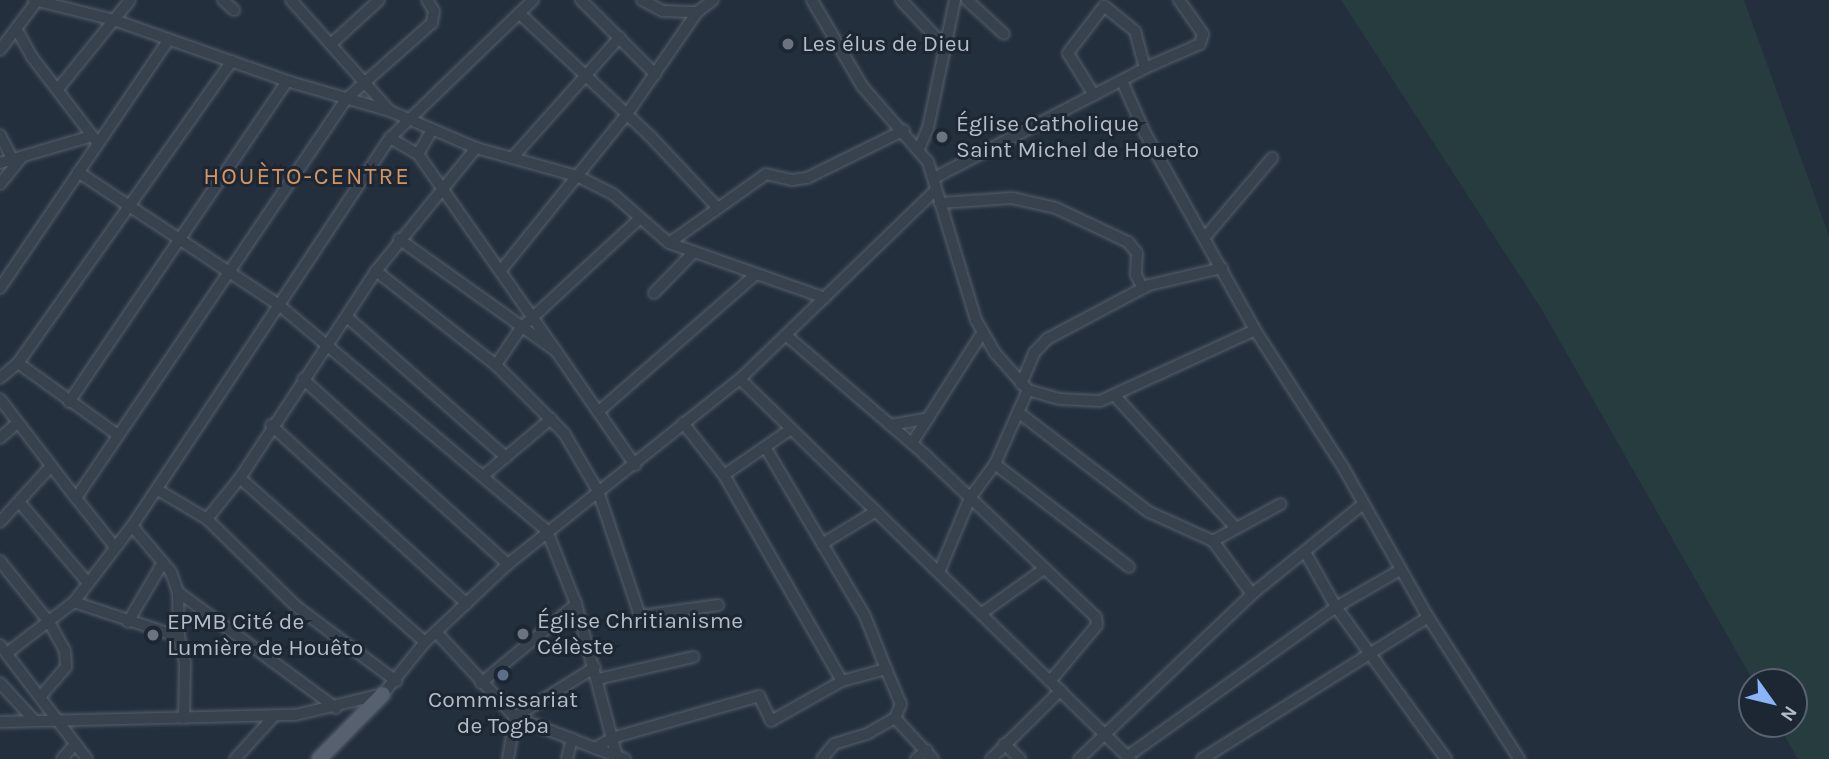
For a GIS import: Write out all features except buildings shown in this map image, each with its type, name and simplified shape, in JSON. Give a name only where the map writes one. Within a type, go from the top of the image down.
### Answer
[{"type":"main road","points":[[319,759],[383,694]]},
{"type":"street","points":[[58,89],[130,0]]},
{"type":"street","points":[[223,0],[234,10]]},
{"type":"street","points":[[331,44],[379,0]]},
{"type":"street","points":[[76,498],[227,270],[346,99],[367,84],[432,23],[434,11],[427,0]]},
{"type":"street","points":[[87,759],[60,719],[4,649],[49,622],[74,603],[158,490],[405,118],[533,0]]},
{"type":"street","points":[[580,0],[655,74]]},
{"type":"street","points":[[642,0],[663,11],[697,12]]},
{"type":"street","points":[[502,269],[627,114],[697,12],[713,0]]},
{"type":"street","points":[[812,0],[862,86],[919,149],[934,178],[935,191],[965,293],[982,334],[1024,387],[1083,402],[1116,397],[1255,330]]},
{"type":"street","points":[[901,0],[946,47]]},
{"type":"street","points":[[919,149],[928,128],[955,0]]},
{"type":"street","points":[[967,0],[1004,34]]},
{"type":"street","points":[[934,178],[1203,39],[1179,0]]},
{"type":"street","points":[[0,50],[17,30],[35,1],[114,20],[287,81],[390,111],[476,148],[514,156],[577,176],[612,194],[669,243],[692,254],[825,299]]},
{"type":"street","points":[[295,1],[390,111]]},
{"type":"street","points":[[1094,95],[1068,52],[1104,5],[1135,31],[1145,68]]},
{"type":"street","points":[[519,13],[627,114],[718,207]]},
{"type":"street","points":[[17,30],[94,139]]},
{"type":"street","points":[[514,156],[559,109],[583,74],[620,37]]},
{"type":"street","points":[[0,288],[78,172],[94,139],[169,39]]},
{"type":"street","points":[[0,379],[18,363],[232,61]]},
{"type":"street","points":[[69,402],[287,81]]},
{"type":"street","points":[[1122,81],[1255,330],[1363,504],[1427,617],[1516,758]]},
{"type":"street","points":[[418,153],[432,130]]},
{"type":"street","points":[[669,243],[766,174],[792,180],[807,178],[904,130]]},
{"type":"street","points":[[0,135],[11,160],[0,184]]},
{"type":"street","points":[[390,138],[418,153],[502,269],[635,465]]},
{"type":"street","points":[[11,160],[94,139]]},
{"type":"street","points":[[207,519],[240,478],[271,425],[399,239],[476,148]]},
{"type":"street","points":[[1205,237],[1272,158]]},
{"type":"street","points":[[78,172],[127,207],[279,305],[328,342],[547,531],[576,604],[598,679],[611,738],[621,758]]},
{"type":"street","points":[[0,722],[275,715],[337,708],[383,694],[425,642],[508,564],[740,379],[935,191]]},
{"type":"street","points":[[940,203],[1032,200],[1117,234],[1136,250],[1136,275],[1143,288]]},
{"type":"street","points":[[496,365],[520,329],[639,219]]},
{"type":"street","points":[[399,239],[520,329],[556,351]]},
{"type":"street","points":[[654,293],[692,254]]},
{"type":"street","points":[[939,572],[970,498],[995,464],[1018,412],[1034,353],[1046,339],[1143,288],[1222,268]]},
{"type":"street","points":[[376,271],[496,365],[551,419],[598,491],[640,616],[718,605]]},
{"type":"street","points":[[598,412],[694,333],[755,275]]},
{"type":"street","points":[[346,317],[506,457]]},
{"type":"street","points":[[912,443],[982,334]]},
{"type":"street","points":[[787,336],[912,443],[1098,620],[1051,680]]},
{"type":"street","points":[[18,363],[118,435]]},
{"type":"street","points":[[303,379],[508,564]]},
{"type":"street","points":[[740,379],[1129,758],[1336,607],[1400,570]]},
{"type":"street","points":[[1116,397],[1235,527]]},
{"type":"street","points":[[0,399],[16,424],[115,548]]},
{"type":"street","points":[[1018,412],[1149,512],[1213,541],[1252,594]]},
{"type":"street","points":[[890,425],[928,418]]},
{"type":"street","points":[[483,476],[551,419]]},
{"type":"street","points":[[684,423],[724,475],[842,681]]},
{"type":"street","points":[[0,438],[16,424]]},
{"type":"street","points":[[271,425],[467,604]]},
{"type":"street","points":[[724,475],[791,429]]},
{"type":"street","points":[[765,447],[865,616],[901,704],[895,718],[867,734],[834,744],[822,759]]},
{"type":"street","points":[[995,464],[1129,567]]},
{"type":"street","points":[[0,522],[50,467]]},
{"type":"street","points":[[240,478],[425,642]]},
{"type":"street","points":[[158,490],[207,519],[297,607],[396,681]]},
{"type":"street","points":[[20,503],[88,583]]},
{"type":"street","points":[[1213,541],[1281,504]]},
{"type":"street","points":[[1079,759],[1252,594],[1363,504]]},
{"type":"street","points":[[822,544],[876,511]]},
{"type":"street","points":[[132,526],[163,562],[177,592],[179,637],[185,662],[184,718]]},
{"type":"street","points":[[1305,552],[1336,607],[1446,759]]},
{"type":"street","points":[[0,561],[49,622],[67,663],[41,696]]},
{"type":"street","points":[[128,622],[163,562]]},
{"type":"street","points":[[982,613],[1044,569]]},
{"type":"street","points":[[177,592],[337,708]]},
{"type":"street","points":[[74,603],[179,637]]},
{"type":"street","points":[[481,683],[576,604]]},
{"type":"street","points":[[1202,759],[1427,617]]},
{"type":"street","points":[[436,632],[514,718],[621,758]]},
{"type":"street","points":[[598,679],[693,657]]},
{"type":"street","points":[[508,759],[514,718],[594,667]]},
{"type":"street","points":[[595,748],[611,738],[759,696],[771,721],[842,681],[886,669]]},
{"type":"street","points":[[0,683],[34,720]]},
{"type":"street","points":[[991,759],[1061,690]]},
{"type":"street","points":[[235,759],[275,715]]},
{"type":"street","points":[[895,718],[930,754],[916,759]]},
{"type":"street","points":[[567,759],[572,739]]},
{"type":"street","points":[[62,759],[75,744]]},
{"type":"street","points":[[1004,744],[1020,759]]},
{"type":"green space","points":[[1341,0],[1744,0],[1829,236],[1829,759],[1798,759],[1786,738],[1808,738],[1808,668],[1746,668],[1542,310]]},
{"type":"place","name":"Les élus de Dieu","points":[[788,44]]},
{"type":"place","name":"Église Catholique Saint Michel de Houeto","points":[[942,137]]},
{"type":"place","name":"Église Chritianisme Célèste","points":[[523,634]]},
{"type":"place","name":"EPMB Cité de Lumière de Houêto","points":[[153,635]]},
{"type":"place","name":"Commissariat de Togba","points":[[503,675]]},
{"type":"district","name":"HOUÈTO-CENTRE","points":[[307,177]]}]
